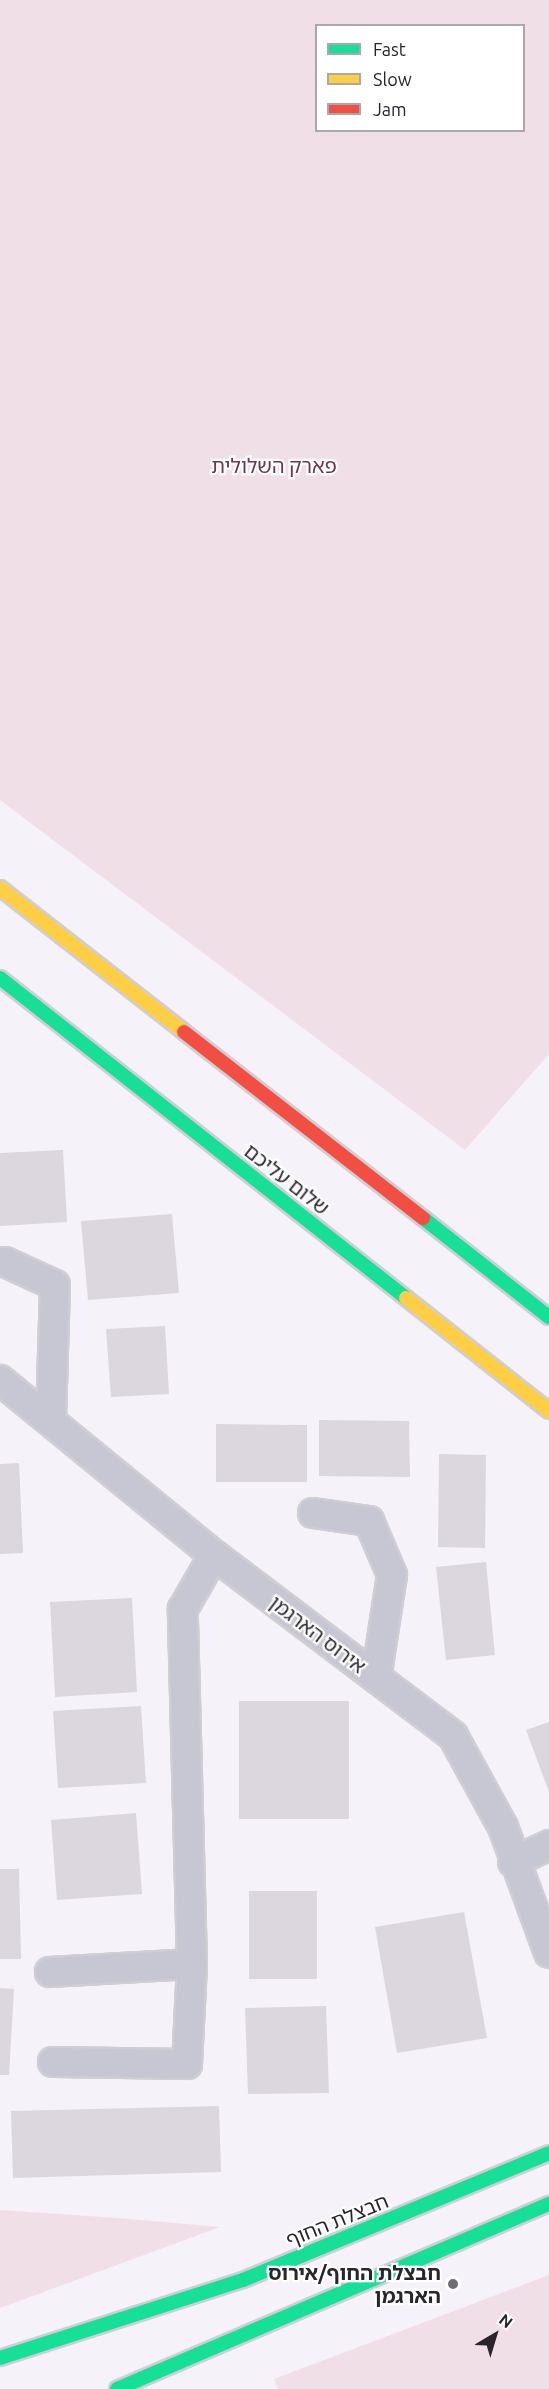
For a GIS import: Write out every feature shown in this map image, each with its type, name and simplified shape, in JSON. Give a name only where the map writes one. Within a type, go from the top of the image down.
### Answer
[{"type":"main road","points":[[0,888],[549,1317]]},
{"type":"main road","name":"שלום עליכם","points":[[0,978],[549,1411]]},
{"type":"main road","name":"חבצלת החוף","points":[[0,2358],[243,2280],[549,2153]]},
{"type":"main road","points":[[117,2389],[549,2204]]},
{"type":"street","points":[[5,1262],[55,1285],[51,1417]]},
{"type":"street","name":"אירוס הארגמן","points":[[0,1380],[51,1417],[214,1555],[453,1736],[503,1827],[513,1862],[549,1953]]},
{"type":"street","points":[[313,1513],[369,1521],[392,1575],[376,1678]]},
{"type":"street","points":[[53,2062],[187,2064],[192,1964],[183,1609],[214,1555]]},
{"type":"street","points":[[513,1862],[549,1845]]},
{"type":"street","points":[[50,1972],[192,1964]]},
{"type":"green space","name":"פארק השלולית","points":[[0,0],[549,0],[549,1054],[465,1150],[0,800]]},
{"type":"green space","points":[[0,2210],[118,2218],[220,2227],[0,2308]]},
{"type":"green space","points":[[549,2275],[549,2389],[278,2389],[274,2379]]},
{"type":"building","points":[[63,1150],[67,1222],[0,1226],[0,1153]]},
{"type":"building","points":[[172,1214],[179,1293],[88,1300],[81,1221]]},
{"type":"building","points":[[165,1326],[169,1394],[111,1397],[106,1329]]},
{"type":"building","points":[[319,1420],[409,1421],[410,1477],[319,1476]]},
{"type":"building","points":[[216,1424],[307,1425],[307,1482],[216,1482]]},
{"type":"building","points":[[439,1454],[486,1455],[485,1548],[438,1547]]},
{"type":"building","points":[[19,1463],[23,1553],[0,1554],[0,1464]]},
{"type":"building","points":[[486,1562],[495,1655],[446,1660],[436,1567]]},
{"type":"building","points":[[132,1598],[137,1692],[55,1697],[50,1602]]},
{"type":"building","points":[[239,1701],[349,1701],[349,1819],[239,1819]]},
{"type":"building","points":[[141,1706],[146,1783],[58,1788],[53,1711]]},
{"type":"building","points":[[549,1722],[549,1792],[526,1730]]},
{"type":"building","points":[[136,1813],[142,1894],[57,1900],[51,1820]]},
{"type":"building","points":[[0,1869],[19,1869],[21,1959],[0,1959]]},
{"type":"building","points":[[249,1891],[317,1891],[317,1979],[249,1979]]},
{"type":"building","points":[[464,1912],[487,2038],[397,2053],[375,1927]]},
{"type":"building","points":[[0,1988],[14,1989],[9,2075],[0,2075]]},
{"type":"building","points":[[326,2006],[329,2093],[248,2094],[245,2008]]},
{"type":"building","points":[[219,2106],[221,2172],[13,2178],[11,2111]]},
{"type":"traffic: fast","points":[[0,978],[406,1298]]},
{"type":"traffic: fast","points":[[423,1218],[549,1317]]},
{"type":"traffic: fast","points":[[0,2358],[243,2280],[549,2153]]},
{"type":"traffic: fast","points":[[117,2389],[549,2204]]},
{"type":"traffic: slow","points":[[0,888],[184,1032]]},
{"type":"traffic: slow","points":[[406,1298],[549,1411]]},
{"type":"traffic: jam","points":[[184,1032],[423,1218]]},
{"type":"place","name":"חבצלת החוף/אירוס הארגמן","points":[[453,2284]]}]
